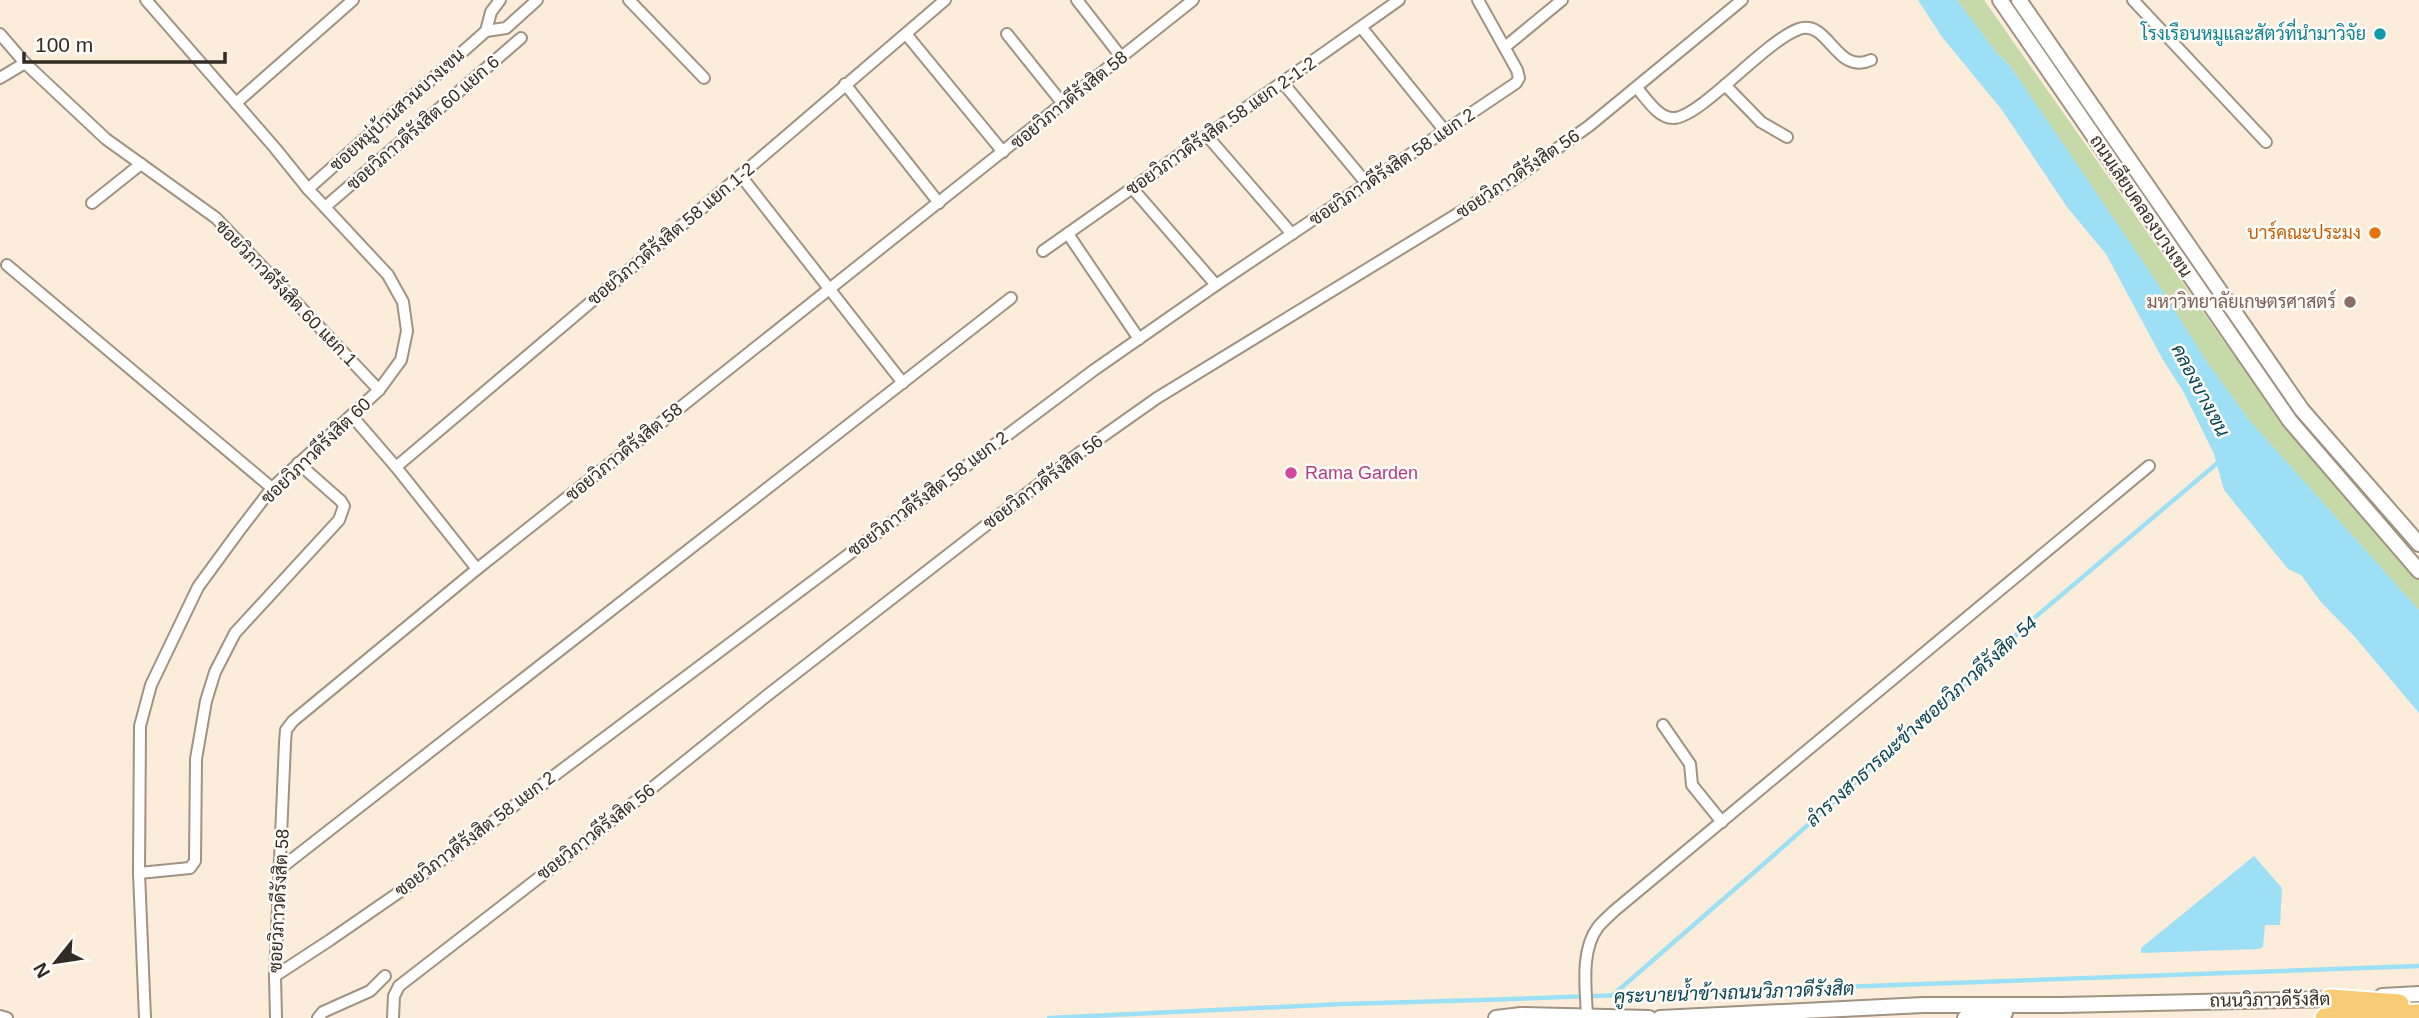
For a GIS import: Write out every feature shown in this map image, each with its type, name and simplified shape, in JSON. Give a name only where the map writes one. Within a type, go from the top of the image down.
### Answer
[{"type":"highway","points":[[2328,1009],[2419,997]]},
{"type":"highway","name":"ถนนวิภาวดีรังสิต","points":[[2328,1009],[2419,1014]]},
{"type":"main road","name":"ถนนเลียบคลองบางเขน","points":[[2000,0],[2290,421],[2419,571]]},
{"type":"main road","name":"ถนนเลียบคลองบางเขน","points":[[2019,0],[2302,410],[2419,544]]},
{"type":"main road","name":"ถนนวิภาวดีรังสิต","points":[[1660,1018],[1923,1005],[2328,1009]]},
{"type":"main road","points":[[1965,1018],[2062,1005]]},
{"type":"main road","points":[[1496,1018],[1521,1015],[1649,1018]]},
{"type":"street","name":"ซอยวิภาวดีรังสิต 60","points":[[145,1018],[139,873],[139,726],[151,685],[198,587],[272,488],[379,390],[401,359],[407,331],[403,302],[388,275],[308,189],[146,0]]},
{"type":"street","points":[[236,103],[353,0]]},
{"type":"street","name":"ซอยหมู่บ้านสวนบางเขน","points":[[486,31],[491,12],[500,0]]},
{"type":"street","name":"ซอยหมู่บ้านสวนบางเขน","points":[[308,189],[486,31],[506,28],[537,0]]},
{"type":"street","points":[[629,0],[704,78]]},
{"type":"street","name":"ซอยวิภาวดีรังสิต 58 แยก 1-2","points":[[396,467],[945,0]]},
{"type":"street","points":[[1077,0],[1122,58]]},
{"type":"street","name":"ซอยวิภาวดีรังสิต 58 แยก 2-1-2","points":[[1043,251],[1399,0]]},
{"type":"street","name":"ซอยวิภาวดีรังสิต 58 แยก 2","points":[[275,976],[398,892],[975,458],[1139,339],[1516,83],[1519,78],[1517,70],[1478,0]]},
{"type":"street","points":[[1505,47],[1562,0]]},
{"type":"street","name":"ซอยวิภาวดีรังสิต 56","points":[[393,1018],[394,996],[399,986],[1047,477],[1157,398],[1511,181],[1637,88],[1742,0]]},
{"type":"street","points":[[2133,0],[2266,142]]},
{"type":"street","name":"ซอยวิภาวดีรังสิต 58","points":[[276,1018],[275,976],[286,730],[303,711],[477,569],[1122,58],[1188,1]]},
{"type":"street","points":[[1361,27],[1445,131]]},
{"type":"street","points":[[1637,88],[1666,116],[1684,116],[1773,44],[1800,28],[1809,27],[1818,32],[1849,62],[1858,64],[1871,60]]},
{"type":"street","name":"ซอยวิภาวดีรังสิต 60 แยก 1","points":[[0,34],[24,63],[106,139],[216,218],[379,390]]},
{"type":"street","points":[[906,34],[1003,152]]},
{"type":"street","points":[[1007,34],[1063,104]]},
{"type":"street","name":"ซอยวิภาวดีรังสิต 60 แยก 6","points":[[325,208],[522,38]]},
{"type":"street","points":[[0,78],[24,63]]},
{"type":"street","points":[[1283,83],[1367,184]]},
{"type":"street","points":[[845,84],[939,203]]},
{"type":"street","points":[[1725,85],[1760,122],[1787,137]]},
{"type":"street","points":[[1208,136],[1292,234]]},
{"type":"street","points":[[92,203],[141,164]]},
{"type":"street","points":[[741,176],[903,383]]},
{"type":"street","points":[[1133,189],[1216,285]]},
{"type":"street","points":[[1068,234],[1139,339]]},
{"type":"street","points":[[7,265],[272,488]]},
{"type":"street","points":[[281,867],[1011,298]]},
{"type":"street","points":[[352,416],[477,569]]},
{"type":"street","points":[[139,873],[190,868],[195,861],[196,759],[205,701],[215,672],[235,633],[339,520],[343,511],[341,500],[298,463]]},
{"type":"street","points":[[1587,1016],[1589,947],[1597,928],[1614,911],[2149,466]]},
{"type":"street","points":[[1663,725],[1689,764],[1692,785],[1722,822]]},
{"type":"street","points":[[318,1018],[323,1012],[370,990],[385,976]]},
{"type":"street","points":[[0,1016],[7,1018]]},
{"type":"green space","points":[[1957,0],[1984,0],[2225,343],[2306,449],[2419,577],[2419,610],[2249,420],[2205,359],[2011,67],[1996,52]]},
{"type":"water","name":"คลองบางเขน","points":[[1918,0],[1957,0],[1996,52],[2011,67],[2156,281],[2205,359],[2249,420],[2419,610],[2419,713],[2354,636],[2321,602],[2301,575],[2288,569],[2224,490],[2214,454],[2183,391],[2163,360],[2106,254],[2067,207],[2002,110],[1942,37]]},
{"type":"water","points":[[2254,856],[2282,888],[2280,925],[2265,925],[2263,947],[2141,953],[2141,948]]},
{"type":"waterway","name":"ลำรางสาธารณะข้างซอยวิภาวดีรังสิต 54","points":[[1613,995],[1942,705],[2033,619],[2221,460]]},
{"type":"waterway","name":"คูระบายน้ำข้างถนนวิภาวดีรังสิต","points":[[1049,1018],[1342,1004],[2419,966]]},
{"type":"place","name":"โรงเรือนหมูและสัตว์ที่นำมาวิจัย","points":[[2380,34]]},
{"type":"place","name":"บาร์คณะประมง","points":[[2375,233]]},
{"type":"place","name":"มหาวิทยาลัยเกษตรศาสตร์","points":[[2350,302]]},
{"type":"place","name":"Rama Garden","points":[[1291,473]]}]
